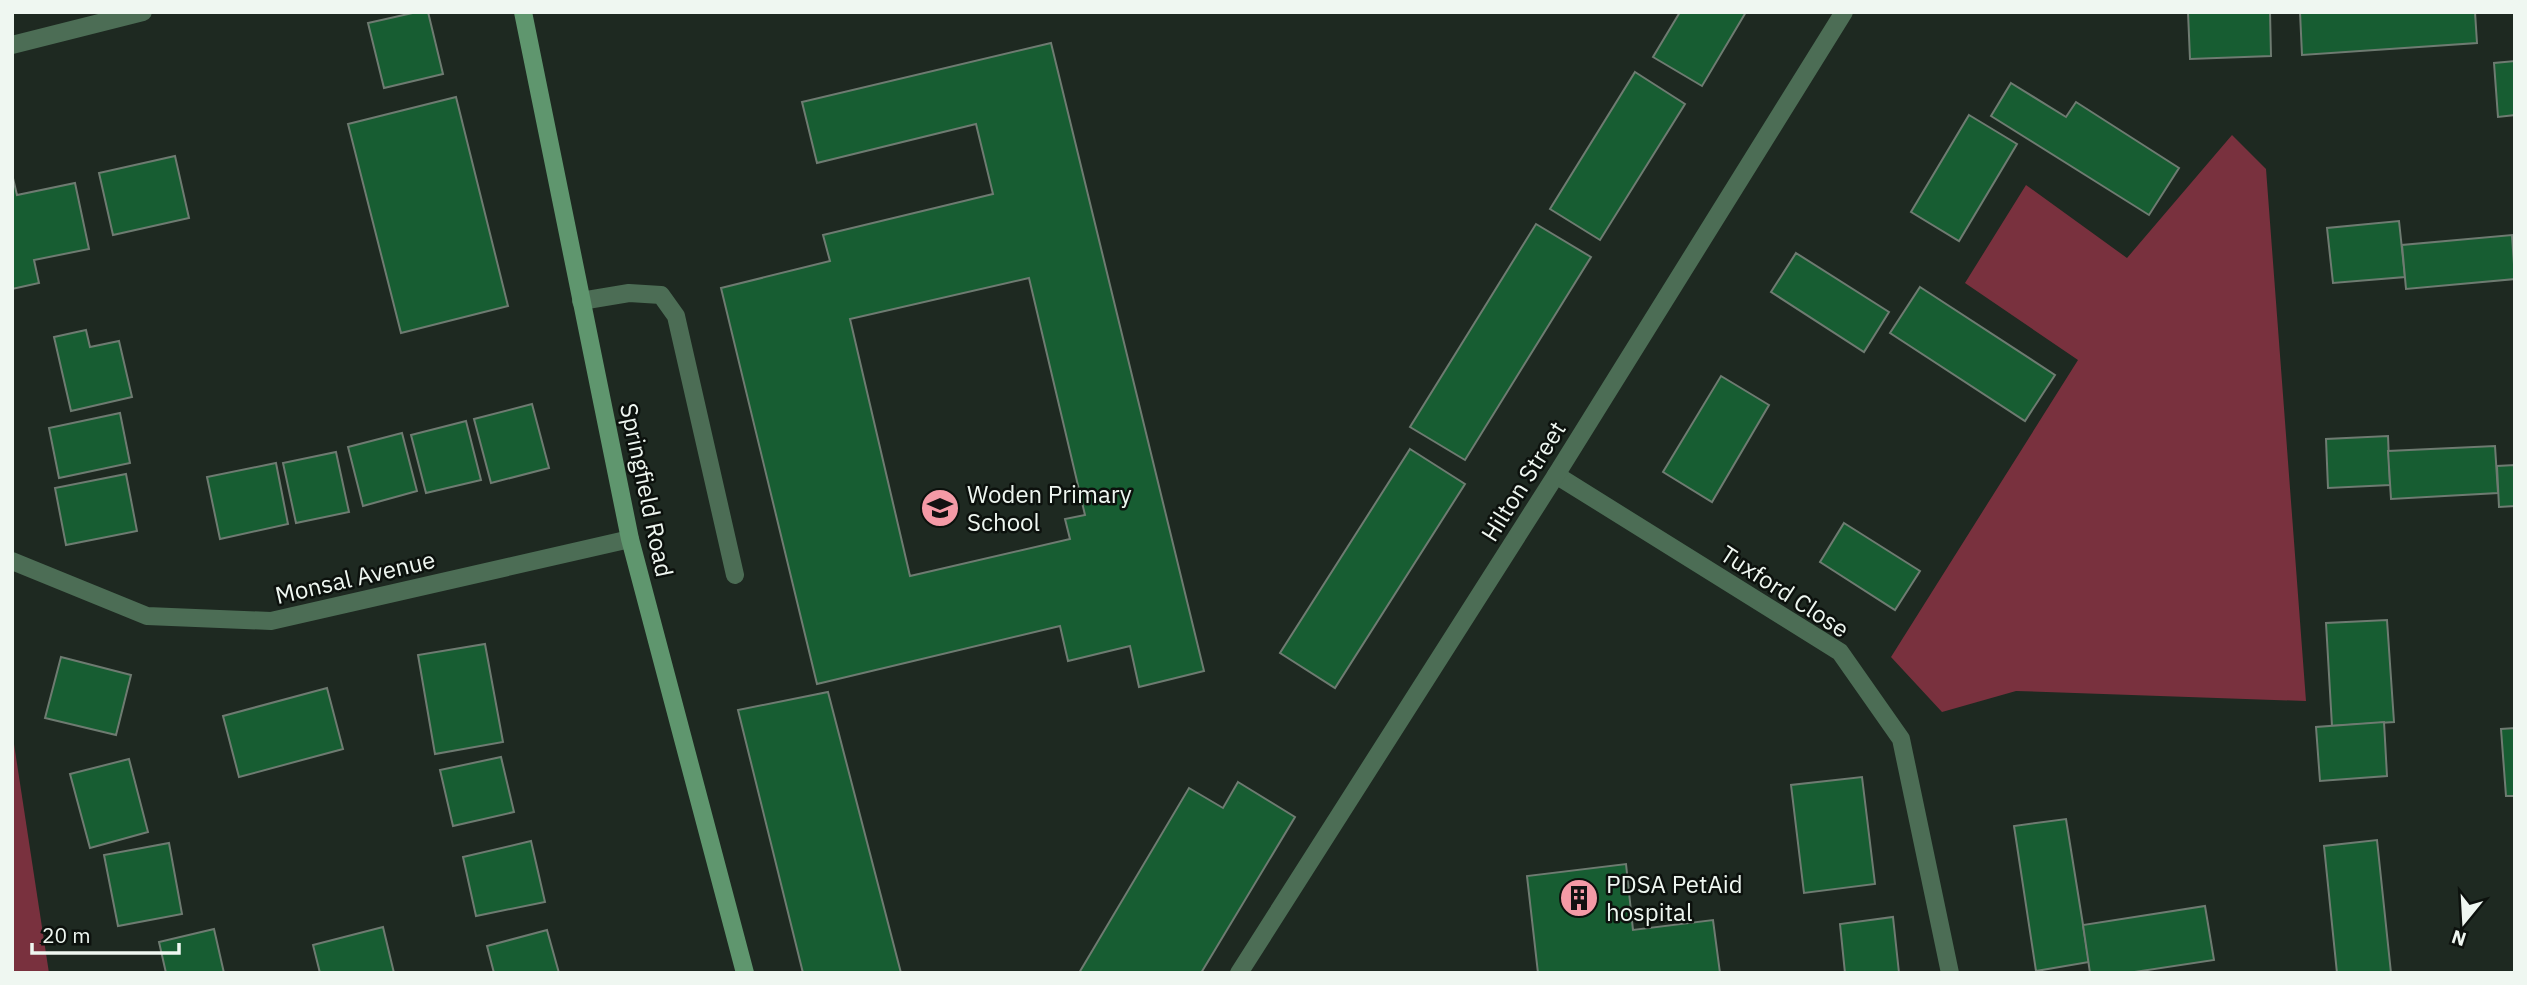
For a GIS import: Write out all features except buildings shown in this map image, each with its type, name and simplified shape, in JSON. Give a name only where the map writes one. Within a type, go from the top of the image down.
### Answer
[{"type":"street","name":"Springfield Road","points":[[523,12],[630,539],[745,973]]},
{"type":"street","name":"Hilton Street","points":[[1239,973],[1556,475],[1844,12]]},
{"type":"street","points":[[12,45],[140,13]]},
{"type":"street","points":[[582,301],[629,293],[661,295],[676,316],[735,575]]},
{"type":"street","name":"Tuxford Close","points":[[1556,475],[1840,652],[1901,739],[1951,973]]},
{"type":"street","name":"Monsal Avenue","points":[[12,561],[147,617],[271,621],[630,539]]},
{"type":"shaded area","points":[[2232,135],[2266,169],[2306,701],[2016,691],[1942,712],[1891,657],[2078,360],[1965,283],[2026,185],[2127,258]]},
{"type":"shaded area","points":[[12,731],[49,973],[12,973]]},
{"type":"place","name":"Woden Primary School","points":[[940,508]]},
{"type":"place","name":"PDSA PetAid hospital","points":[[1579,898]]}]
